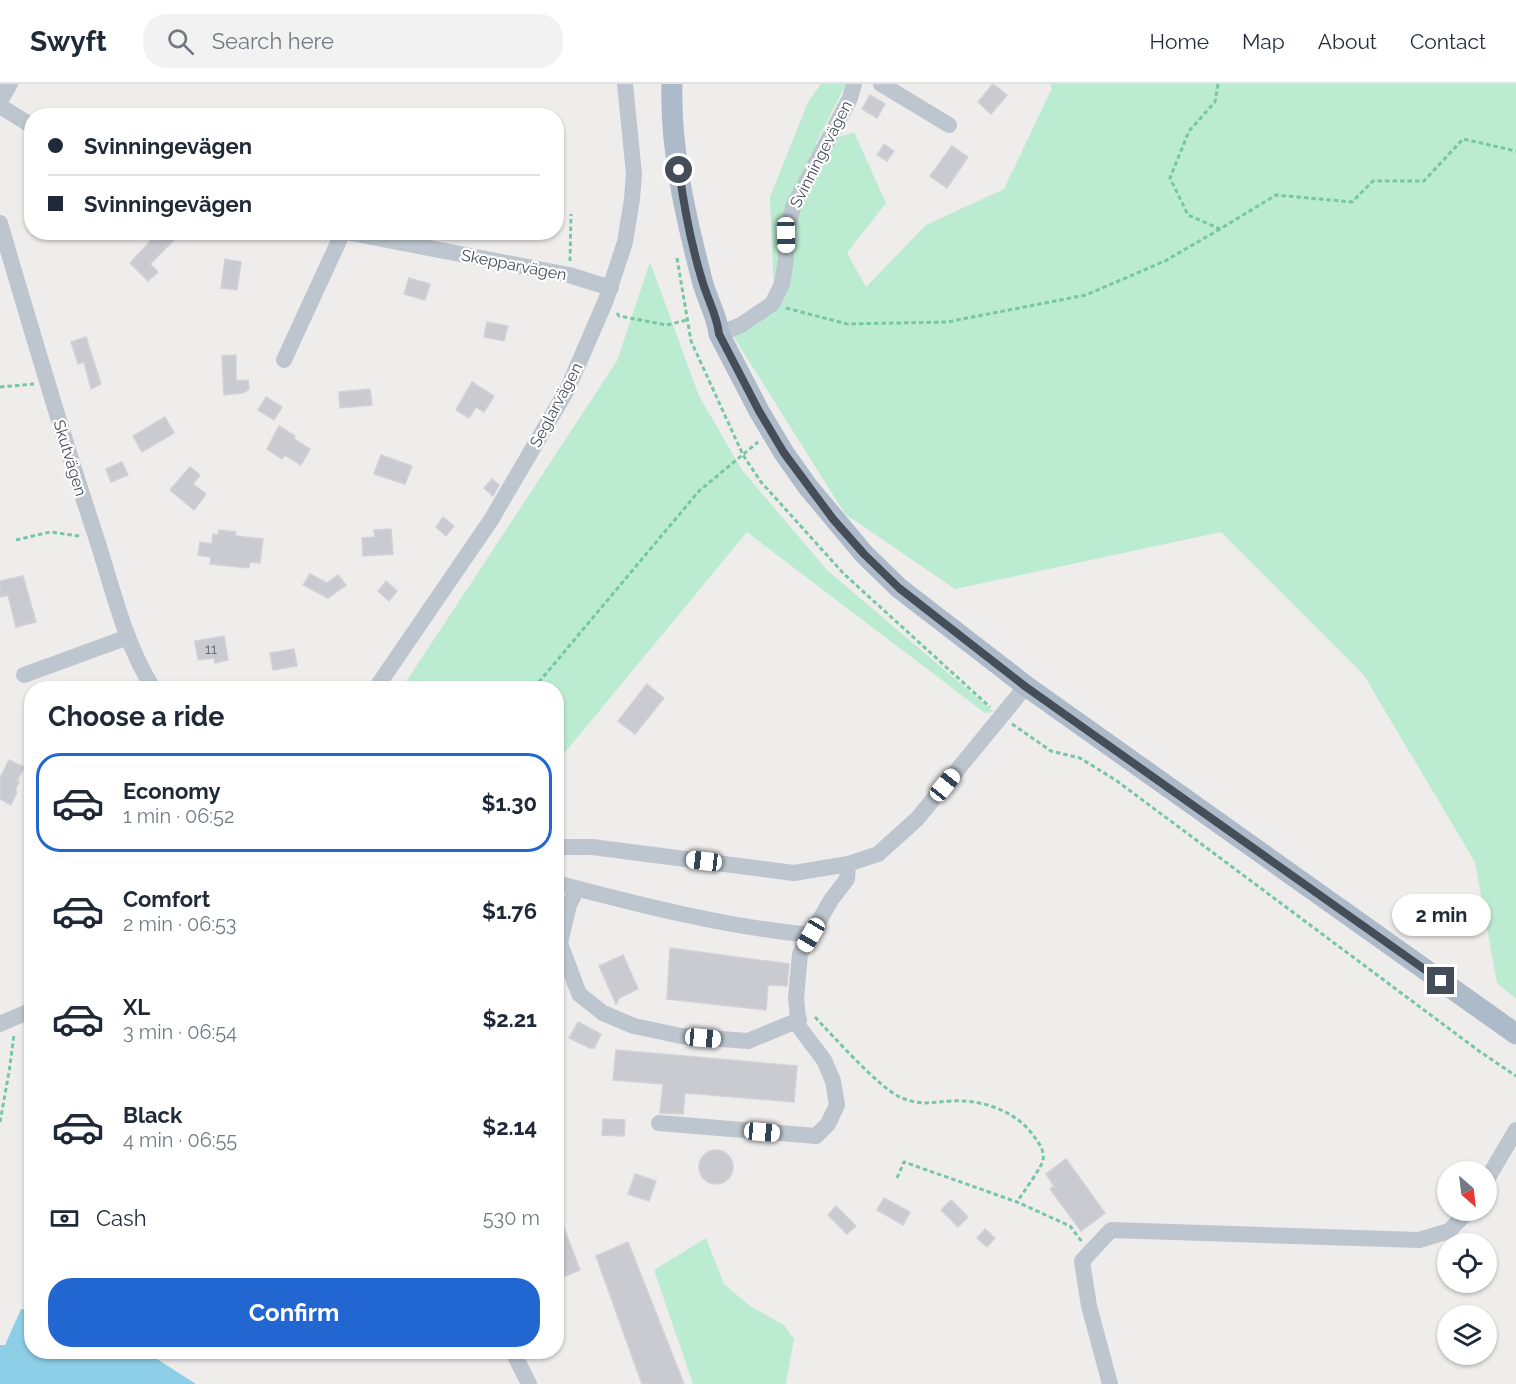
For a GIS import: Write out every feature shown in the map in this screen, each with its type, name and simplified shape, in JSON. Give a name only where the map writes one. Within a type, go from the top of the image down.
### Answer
[{"type":"main road","points":[[672,84],[675,138],[690,234],[702,282],[718,325],[719,334],[771,432],[808,487],[871,561],[899,588],[1026,687],[1516,1034]]},
{"type":"street","points":[[0,101],[10,84]]},
{"type":"street","name":"Seglarvägen","points":[[381,681],[497,510],[567,390],[609,294],[629,228],[634,182],[625,84]]},
{"type":"street","name":"Svinningevägen","points":[[772,304],[782,284],[786,260],[786,235],[793,207],[850,98],[854,84]]},
{"type":"street","points":[[881,84],[949,125]]},
{"type":"street","points":[[0,106],[24,121]]},
{"type":"street","name":"Skutvägen","points":[[0,223],[96,539],[128,637],[148,681]]},
{"type":"street","name":"Skepparvägen","points":[[284,360],[340,240]]},
{"type":"street","name":"Skepparvägen","points":[[386,240],[569,275],[609,294]]},
{"type":"street","points":[[719,334],[741,325],[772,304]]},
{"type":"street","points":[[24,675],[128,637]]},
{"type":"street","points":[[564,847],[592,847],[794,873],[848,864],[878,854],[917,819],[1026,687]]},
{"type":"street","points":[[659,1123],[816,1136],[828,1124],[837,1105],[833,1081],[824,1060],[799,1027],[796,998],[800,954],[831,900],[847,879],[848,864]]},
{"type":"street","points":[[564,885],[718,921],[811,935]]},
{"type":"street","points":[[564,927],[569,905],[578,889]]},
{"type":"street","points":[[564,955],[579,994],[603,1013],[634,1026],[681,1036],[748,1041],[799,1020]]},
{"type":"street","points":[[4,1022],[24,1013]]},
{"type":"street","points":[[1497,1162],[1516,1130]]},
{"type":"street","points":[[1110,1384],[1089,1306],[1082,1261],[1112,1230],[1419,1240],[1449,1231],[1459,1221]]},
{"type":"street","points":[[516,1359],[529,1384]]},
{"type":"path","points":[[1218,84],[1215,102],[1189,131],[1170,178],[1188,215],[1220,229]]},
{"type":"path","points":[[772,304],[847,324],[947,322],[1086,295],[1165,261],[1276,195],[1352,201],[1373,181],[1424,181],[1463,139],[1516,151]]},
{"type":"path","points":[[569,275],[571,214]]},
{"type":"path","points":[[609,294],[620,316],[667,324],[687,320]]},
{"type":"path","points":[[0,387],[47,383]]},
{"type":"path","points":[[540,681],[699,491],[771,432]]},
{"type":"path","points":[[16,540],[50,532],[96,539]]},
{"type":"path","points":[[796,998],[882,1084],[900,1098],[927,1104],[953,1101],[977,1104],[1004,1110],[1027,1126],[1039,1144],[1043,1161],[1017,1202]]},
{"type":"path","points":[[0,1122],[14,1031],[4,1022]]},
{"type":"path","points":[[897,1178],[904,1162],[1017,1202],[1070,1226],[1091,1252]]},
{"type":"green space","points":[[821,84],[846,84],[815,145],[854,132],[886,203],[847,253],[866,287],[926,225],[1004,189],[1052,88],[1050,84],[1516,84],[1516,999],[1497,983],[1475,862],[1363,674],[1221,532],[955,589],[845,514],[732,334],[774,293],[770,197],[808,102]]},
{"type":"green space","points":[[650,262],[699,396],[742,470],[827,570],[994,712],[985,713],[747,532],[564,754],[564,681],[407,681],[617,361]]},
{"type":"green space","points":[[706,1238],[724,1284],[750,1306],[784,1325],[794,1339],[786,1384],[693,1384],[654,1270]]},
{"type":"water","points":[[21,1309],[24,1310],[24,1359],[157,1359],[196,1384],[0,1384],[0,1345],[5,1345]]},
{"type":"building","points":[[993,84],[1007,95],[991,114],[978,102]]},
{"type":"building","points":[[870,95],[885,104],[877,118],[862,109]]},
{"type":"building","points":[[884,144],[894,151],[887,161],[877,155]]},
{"type":"building","points":[[952,146],[968,157],[947,188],[930,176]]},
{"type":"building","points":[[152,240],[174,240],[150,264],[158,272],[148,281],[130,263]]},
{"type":"building","points":[[225,259],[241,262],[237,290],[221,288]]},
{"type":"building","points":[[409,278],[430,284],[425,300],[404,294]]},
{"type":"building","points":[[487,322],[508,326],[504,341],[484,337]]},
{"type":"building","points":[[86,337],[101,384],[91,389],[84,362],[78,364],[71,342]]},
{"type":"building","points":[[236,355],[236,381],[248,380],[249,389],[243,393],[224,395],[222,356]]},
{"type":"building","points":[[472,382],[494,396],[484,412],[476,407],[469,418],[456,410]]},
{"type":"building","points":[[370,389],[372,405],[340,408],[339,392]]},
{"type":"building","points":[[266,397],[282,407],[274,420],[258,410]]},
{"type":"building","points":[[165,417],[174,433],[142,452],[133,436]]},
{"type":"building","points":[[279,426],[310,449],[301,465],[285,455],[282,459],[267,449]]},
{"type":"building","points":[[381,455],[412,466],[405,484],[374,474]]},
{"type":"building","points":[[122,462],[128,475],[111,482],[106,469]]},
{"type":"building","points":[[190,467],[200,475],[193,484],[206,494],[194,510],[170,490]]},
{"type":"building","points":[[492,479],[499,485],[493,496],[484,488]]},
{"type":"building","points":[[443,517],[454,526],[446,536],[436,527]]},
{"type":"building","points":[[391,529],[393,554],[363,556],[362,538],[375,537],[374,530]]},
{"type":"building","points":[[219,530],[236,532],[235,536],[263,539],[260,563],[250,562],[249,568],[210,564],[211,557],[198,555],[200,542],[212,544],[213,534],[218,535]]},
{"type":"building","points":[[310,574],[327,583],[338,575],[346,585],[328,598],[303,585]]},
{"type":"building","points":[[23,576],[36,622],[16,627],[8,595],[0,597],[0,581]]},
{"type":"building","points":[[386,581],[397,591],[389,601],[378,591]]},
{"type":"building","points":[[224,636],[228,660],[215,663],[214,658],[198,660],[195,641]]},
{"type":"building","points":[[294,649],[297,666],[273,670],[270,653]]},
{"type":"building","points":[[647,684],[664,698],[635,734],[618,721]]},
{"type":"building","points":[[9,760],[24,767],[17,781],[19,782],[15,790],[17,792],[11,805],[0,799],[0,778]]},
{"type":"building","points":[[670,948],[789,964],[787,986],[768,985],[766,1010],[667,999]]},
{"type":"building","points":[[623,955],[638,989],[621,997],[621,995],[616,1004],[599,966]]},
{"type":"building","points":[[578,1022],[601,1034],[594,1048],[569,1038]]},
{"type":"building","points":[[616,1050],[797,1066],[794,1102],[685,1093],[683,1114],[660,1113],[663,1084],[613,1080]]},
{"type":"building","points":[[603,1119],[625,1120],[624,1136],[602,1135]]},
{"type":"building","points":[[716,1150],[728,1155],[733,1167],[728,1179],[716,1184],[704,1179],[699,1167],[704,1155]]},
{"type":"building","points":[[1066,1159],[1105,1213],[1081,1231],[1050,1189],[1054,1186],[1046,1174]]},
{"type":"building","points":[[635,1174],[656,1181],[649,1201],[628,1194]]},
{"type":"building","points":[[884,1198],[910,1212],[903,1225],[877,1210]]},
{"type":"building","points":[[951,1200],[968,1217],[958,1227],[941,1210]]},
{"type":"building","points":[[836,1206],[856,1226],[847,1234],[828,1215]]},
{"type":"building","points":[[564,1228],[580,1270],[564,1277]]},
{"type":"building","points":[[985,1229],[995,1238],[987,1247],[977,1238]]},
{"type":"building","points":[[628,1242],[684,1384],[642,1384],[596,1256]]},
{"type":"route","points":[[679,170],[690,234],[702,282],[718,325],[719,334],[736,369],[784,453],[833,519],[864,554],[899,588],[1026,687],[1441,981]]}]
